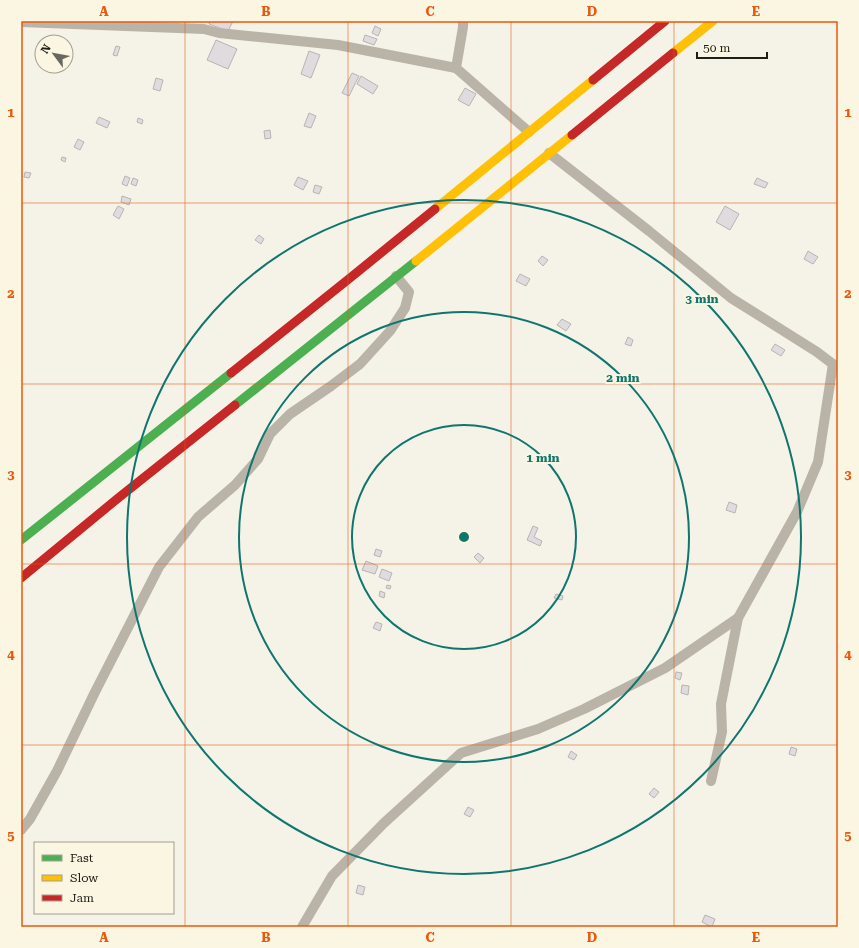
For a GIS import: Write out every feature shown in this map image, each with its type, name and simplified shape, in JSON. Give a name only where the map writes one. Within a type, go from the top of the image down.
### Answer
[{"type":"street","points":[[456,68],[463,21]]},
{"type":"street","points":[[21,540],[350,278],[665,21]]},
{"type":"street","points":[[21,578],[117,499],[713,21]]},
{"type":"street","points":[[21,22],[204,29],[219,32],[338,44],[456,68],[529,132]]},
{"type":"street","points":[[549,153],[731,298],[817,352],[835,366],[818,462],[797,512],[738,618],[721,704],[722,732],[711,781]]},
{"type":"street","points":[[21,830],[30,819],[57,771],[95,692],[159,568],[198,517],[235,485],[258,459],[270,434],[290,414],[360,364],[390,331],[405,308],[409,292],[396,276]]},
{"type":"street","points":[[302,927],[332,876],[384,823],[461,753],[538,729],[584,709],[665,668],[738,618]]},
{"type":"building","points":[[210,21],[233,21],[228,31],[209,24]]},
{"type":"building","points":[[375,26],[381,29],[378,36],[372,33]]},
{"type":"building","points":[[365,35],[377,39],[374,45],[363,41]]},
{"type":"building","points":[[216,40],[237,49],[228,69],[207,60]]},
{"type":"building","points":[[116,46],[120,47],[117,56],[113,55]]},
{"type":"building","points":[[309,51],[320,55],[311,78],[301,74]]},
{"type":"building","points":[[352,73],[359,76],[349,96],[342,93]]},
{"type":"building","points":[[361,76],[378,86],[373,94],[357,84]]},
{"type":"building","points":[[156,78],[163,80],[160,91],[153,89]]},
{"type":"building","points":[[465,88],[476,94],[469,106],[458,100]]},
{"type":"building","points":[[309,113],[316,116],[311,128],[304,126]]},
{"type":"building","points":[[99,117],[110,122],[107,128],[96,123]]},
{"type":"building","points":[[138,118],[143,120],[142,124],[137,122]]},
{"type":"building","points":[[270,130],[271,138],[265,139],[264,131]]},
{"type":"building","points":[[78,139],[84,142],[80,150],[74,147]]},
{"type":"building","points":[[62,157],[66,158],[65,162],[61,160]]},
{"type":"building","points":[[25,172],[31,173],[29,178],[24,177]]},
{"type":"building","points":[[125,176],[130,178],[127,186],[122,184]]},
{"type":"building","points":[[298,177],[308,181],[303,190],[294,185]]},
{"type":"building","points":[[133,178],[138,180],[136,186],[131,184]]},
{"type":"building","points":[[757,178],[768,183],[765,188],[754,184]]},
{"type":"building","points":[[315,185],[322,187],[319,194],[313,192]]},
{"type":"building","points":[[122,196],[131,199],[129,205],[121,202]]},
{"type":"building","points":[[118,206],[124,209],[119,219],[113,215]]},
{"type":"building","points":[[725,206],[739,214],[730,230],[716,222]]},
{"type":"building","points":[[259,235],[264,239],[261,244],[255,240]]},
{"type":"building","points":[[808,251],[818,257],[813,264],[804,259]]},
{"type":"building","points":[[542,256],[548,260],[543,266],[538,261]]},
{"type":"building","points":[[520,274],[530,279],[526,286],[516,281]]},
{"type":"building","points":[[562,319],[571,324],[566,331],[557,325]]},
{"type":"building","points":[[628,337],[633,340],[631,346],[625,344]]},
{"type":"building","points":[[775,344],[785,350],[781,356],[771,350]]},
{"type":"building","points":[[729,502],[737,505],[735,513],[726,510]]},
{"type":"building","points":[[533,526],[538,528],[534,537],[542,541],[540,546],[527,540]]},
{"type":"building","points":[[376,549],[382,551],[380,557],[374,555]]},
{"type":"building","points":[[478,553],[484,558],[480,563],[474,557]]},
{"type":"building","points":[[366,561],[378,566],[375,574],[362,570]]},
{"type":"building","points":[[382,569],[392,573],[389,581],[379,577]]},
{"type":"building","points":[[387,585],[391,586],[390,589],[386,588]]},
{"type":"building","points":[[380,591],[385,593],[384,598],[379,596]]},
{"type":"building","points":[[556,594],[563,596],[562,600],[554,598]]},
{"type":"building","points":[[376,622],[382,624],[380,631],[373,628]]},
{"type":"building","points":[[676,672],[682,673],[680,680],[675,678]]},
{"type":"building","points":[[682,685],[689,686],[688,695],[681,693]]},
{"type":"building","points":[[791,747],[797,749],[795,756],[789,754]]},
{"type":"building","points":[[571,751],[577,755],[574,760],[568,757]]},
{"type":"building","points":[[654,788],[659,792],[654,798],[649,794]]},
{"type":"building","points":[[468,807],[474,810],[470,817],[464,814]]},
{"type":"building","points":[[358,885],[365,887],[363,895],[356,893]]},
{"type":"building","points":[[705,915],[715,919],[712,927],[702,922]]},
{"type":"traffic: fast","points":[[235,405],[416,261]]},
{"type":"traffic: fast","points":[[21,540],[231,373]]},
{"type":"traffic: slow","points":[[673,53],[713,21]]},
{"type":"traffic: slow","points":[[435,209],[593,80]]},
{"type":"traffic: slow","points":[[416,261],[572,135]]},
{"type":"traffic: jam","points":[[593,80],[665,21]]},
{"type":"traffic: jam","points":[[572,135],[673,53]]},
{"type":"traffic: jam","points":[[231,373],[435,209]]},
{"type":"traffic: jam","points":[[21,578],[235,405]]}]
